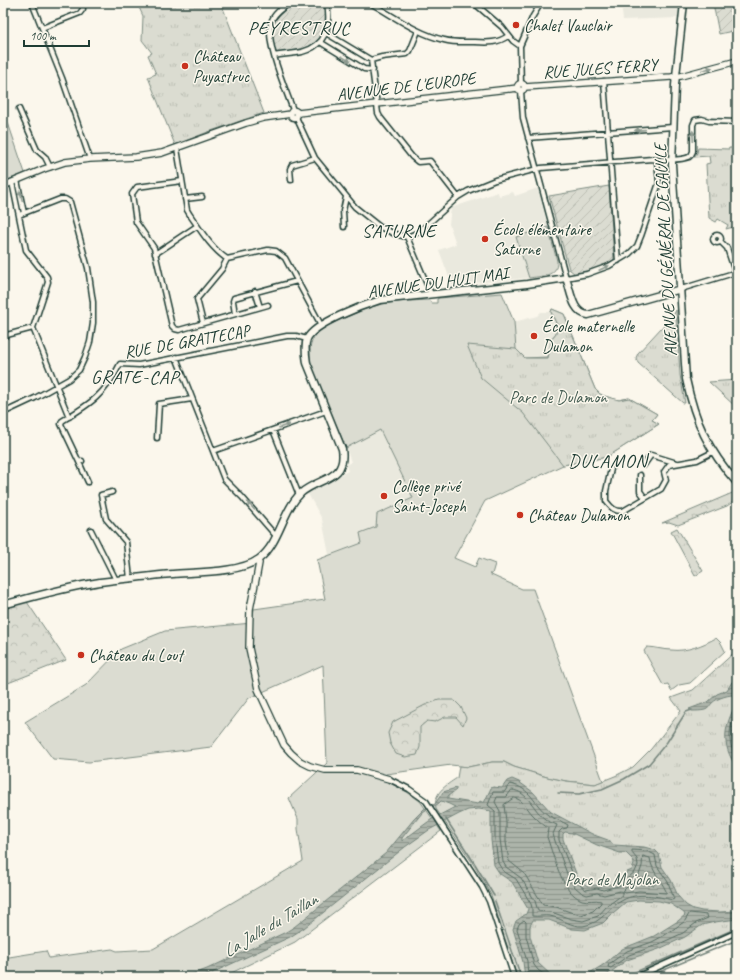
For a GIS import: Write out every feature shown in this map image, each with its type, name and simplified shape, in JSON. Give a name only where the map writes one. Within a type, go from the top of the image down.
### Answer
[{"type":"main road","name":"AVENUE DU GÉNÉRAL DE GAULLE","points":[[684,3],[676,76],[673,160],[686,379],[699,425],[722,466],[737,483]]},
{"type":"main road","points":[[566,278],[576,309],[588,315],[681,289]]},
{"type":"main road","name":"AVENUE DU HUIT MAI","points":[[307,339],[312,332],[321,326],[363,306],[380,300],[527,284],[566,278]]},
{"type":"main road","points":[[3,605],[71,587],[116,580],[217,571],[241,566],[257,560],[265,553],[299,495],[305,490],[339,471],[344,459],[342,449],[307,363],[305,353],[307,339]]},
{"type":"street","points":[[32,3],[62,78],[90,159]]},
{"type":"street","points":[[42,28],[80,14],[83,9],[82,3]]},
{"type":"street","points":[[290,3],[278,12],[271,23],[271,38],[274,56],[294,114],[315,158],[346,197],[355,207],[380,227],[395,234],[407,237],[419,232],[458,197],[481,185],[537,169],[652,159],[657,161],[673,160],[688,157],[693,153],[693,125],[697,119],[702,118],[709,121],[737,122]]},
{"type":"street","points":[[274,56],[304,51],[320,42],[326,33],[329,21],[327,3]]},
{"type":"street","points":[[370,3],[418,31],[434,37],[459,42],[493,42],[508,36]]},
{"type":"street","points":[[474,3],[502,27],[508,36],[520,46]]},
{"type":"street","points":[[541,3],[533,16],[520,46],[523,118],[566,278]]},
{"type":"street","points":[[326,33],[371,60],[407,54],[410,51],[418,31]]},
{"type":"street","points":[[320,42],[364,69],[373,70]]},
{"type":"street","points":[[371,60],[380,117],[412,157],[418,162],[430,161],[458,197]]},
{"type":"street","name":"RUE JULES FERRY","points":[[521,87],[676,76],[737,61]]},
{"type":"street","points":[[604,81],[618,261]]},
{"type":"street","name":"AVENUE DE L'EUROPE","points":[[3,186],[65,162],[162,153],[192,141],[267,117],[521,87]]},
{"type":"street","points":[[19,109],[37,150],[45,157],[50,167]]},
{"type":"street","points":[[528,138],[673,127]]},
{"type":"street","points":[[177,148],[187,210],[197,226],[218,253],[227,259],[268,250],[276,251],[285,258],[321,326]]},
{"type":"street","points":[[291,180],[290,169],[292,165],[315,158]]},
{"type":"street","name":"AVENUE DU HUIT MAI","points":[[566,278],[597,272],[629,254],[637,246],[642,236],[659,182],[657,161]]},
{"type":"street","points":[[15,181],[24,213]]},
{"type":"street","points":[[15,181],[19,215],[26,250],[47,277],[48,282],[33,328],[69,417],[62,422],[61,426],[80,462],[88,482]]},
{"type":"street","points":[[182,181],[137,187],[132,194],[136,222],[154,248],[172,326],[175,330],[179,330],[268,305]]},
{"type":"street","points":[[185,199],[202,197]]},
{"type":"street","points":[[344,227],[343,211],[346,197]]},
{"type":"street","points":[[3,413],[57,386],[69,379],[79,370],[90,342],[93,323],[93,302],[88,268],[70,202],[65,199],[60,199],[19,215]]},
{"type":"street","points":[[155,254],[197,226]]},
{"type":"street","points":[[407,237],[431,294]]},
{"type":"street","points":[[681,289],[736,272],[727,248],[720,241]]},
{"type":"street","points":[[203,323],[197,299],[222,269],[227,259]]},
{"type":"street","points":[[235,314],[234,298],[297,281]]},
{"type":"street","points":[[255,292],[260,307]]},
{"type":"street","points":[[3,336],[33,328]]},
{"type":"street","name":"RUE DE GRATTECAP","points":[[69,417],[103,392],[120,364],[139,364],[287,336],[296,336],[307,339]]},
{"type":"street","points":[[176,357],[224,479],[276,536]]},
{"type":"street","points":[[157,438],[159,404],[192,398]]},
{"type":"street","points":[[213,451],[326,410]]},
{"type":"street","points":[[273,430],[299,495]]},
{"type":"street","points":[[611,469],[606,491],[606,501],[618,512],[623,511],[662,489],[666,480],[664,472],[669,465],[697,460],[713,452]]},
{"type":"street","points":[[644,465],[651,455],[679,464]]},
{"type":"street","points":[[640,475],[640,491],[644,498]]},
{"type":"street","points":[[112,492],[101,495],[105,517],[126,542],[130,579]]},
{"type":"street","points":[[92,530],[116,580]]},
{"type":"street","points":[[257,560],[259,563],[250,609],[249,648],[258,689],[284,745],[300,761],[310,766],[326,770],[357,770],[389,779],[409,789],[426,801],[490,901],[514,977]]},
{"type":"street","points":[[636,977],[737,932]]},
{"type":"shaded area","points":[[621,3],[681,3],[679,18],[623,20]]},
{"type":"shaded area","name":"École élémentaire Saturne","points":[[538,188],[548,227],[516,238],[529,278],[452,285],[439,250],[456,244],[449,224],[451,208],[498,192],[499,196],[513,192],[515,196]]},
{"type":"shaded area","name":"École maternelle Dulamon","points":[[541,312],[551,312],[557,325],[556,333],[552,338],[548,358],[525,358],[516,349],[514,322],[537,316]]},
{"type":"shaded area","points":[[380,429],[413,498],[377,514],[376,527],[362,543],[329,555],[322,519],[307,492],[348,471],[346,465],[351,462],[346,448]]},
{"type":"green space","points":[[137,3],[221,3],[264,113],[175,145],[148,77],[156,74],[148,55],[152,53],[142,40],[143,16]]},
{"type":"green space","points":[[293,3],[325,3],[327,27],[318,42],[310,46],[290,51],[275,52],[272,35],[273,23],[280,13]]},
{"type":"green space","points":[[713,3],[737,3],[737,30],[719,34]]},
{"type":"green space","points":[[3,108],[25,173],[3,182]]},
{"type":"green space","points":[[698,148],[737,148],[737,226],[726,229],[728,225],[718,219],[716,222],[709,218],[706,164],[710,163],[709,156],[694,157]]},
{"type":"green space","points":[[609,186],[614,260],[599,268],[575,274],[569,269],[549,196]]},
{"type":"green space","points":[[548,227],[557,266],[555,270],[548,275],[529,278],[516,237]]},
{"type":"green space","points":[[502,293],[514,322],[516,349],[525,358],[548,357],[552,338],[556,333],[557,325],[551,312],[552,309],[564,314],[595,389],[604,396],[619,400],[629,398],[657,414],[652,420],[659,424],[607,457],[563,465],[485,501],[454,558],[475,567],[479,558],[495,564],[492,574],[489,574],[522,589],[533,589],[603,781],[595,784],[566,781],[514,767],[504,762],[492,762],[468,767],[451,765],[386,774],[386,781],[420,801],[441,831],[295,942],[223,977],[3,977],[3,958],[46,951],[49,958],[112,949],[117,951],[153,949],[303,861],[298,819],[289,798],[327,763],[323,665],[249,698],[211,747],[89,762],[53,759],[25,722],[86,685],[121,649],[165,631],[252,623],[254,609],[325,599],[317,560],[362,543],[360,533],[376,527],[377,514],[413,498],[380,430],[346,448],[312,368],[310,349],[312,341],[321,330],[327,326],[358,312],[382,304],[428,300],[432,303],[437,303],[437,299],[439,298]]},
{"type":"green space","name":"Parc de Dulamon","points":[[552,309],[564,314],[595,389],[600,394],[619,400],[629,398],[657,414],[652,420],[659,424],[607,457],[563,465],[523,413],[481,378],[467,345],[516,349],[525,358],[548,358],[552,338],[556,333],[557,325],[551,312]]},
{"type":"green space","points":[[676,310],[680,375],[685,403],[683,403],[638,363],[636,358],[638,353]]},
{"type":"green space","points":[[737,380],[737,408],[709,382]]},
{"type":"green space","points":[[737,491],[737,499],[727,506],[678,525],[669,522],[662,523]]},
{"type":"green space","points":[[677,528],[703,571],[695,576],[671,531]]},
{"type":"green space","points":[[27,602],[66,660],[3,685],[3,608]]},
{"type":"green space","points":[[716,638],[721,643],[725,651],[690,683],[679,685],[671,691],[668,684],[663,685],[644,651],[647,647],[668,650],[689,649]]},
{"type":"green space","name":"Parc de Majolan","points":[[737,650],[737,930],[630,977],[517,977],[491,895],[472,862],[436,809],[436,799],[438,794],[444,787],[457,778],[459,766],[468,767],[492,762],[504,762],[514,767],[566,781],[595,784],[615,776],[633,767],[651,749],[681,711],[671,698],[693,690]]},
{"type":"green space","points":[[439,700],[454,700],[461,707],[466,718],[463,725],[456,717],[445,717],[435,722],[427,721],[420,727],[420,747],[417,755],[405,757],[396,754],[390,743],[388,733],[393,722],[425,705]]},
{"type":"water","points":[[737,677],[735,686],[737,689],[737,695],[720,698],[705,710],[692,711],[689,709],[708,702],[717,694],[727,690]]},
{"type":"water","points":[[737,702],[737,728],[735,734],[737,768],[728,751],[726,735],[729,719]]},
{"type":"water","points":[[512,779],[519,782],[533,792],[551,812],[594,835],[608,840],[614,845],[644,847],[655,850],[659,854],[662,867],[671,880],[678,896],[686,905],[693,909],[702,911],[737,911],[737,919],[702,925],[685,937],[659,949],[627,960],[604,977],[583,977],[603,965],[622,949],[654,936],[678,921],[685,915],[684,913],[671,904],[659,901],[639,900],[626,902],[603,923],[585,930],[572,929],[549,920],[533,920],[530,926],[530,936],[538,963],[553,977],[525,977],[523,962],[513,929],[516,921],[526,914],[528,909],[512,882],[500,874],[494,865],[491,840],[491,811],[479,809],[468,810],[429,830],[405,847],[304,928],[290,937],[203,977],[186,977],[207,969],[294,927],[386,853],[414,819],[424,809],[435,804],[443,792],[456,788],[456,790],[448,796],[448,799],[478,804],[480,801],[484,803],[491,788],[502,788],[507,781]],"holes":[[[441,801],[455,807],[432,819],[402,841],[402,838],[422,813],[437,805]],[[565,832],[572,833],[597,845],[620,853],[626,853],[633,860],[634,864],[632,870],[627,872],[619,881],[614,883],[587,886],[577,876],[563,839],[563,834]]]},
{"type":"waterway","points":[[558,793],[579,794],[602,789],[624,779],[649,764],[667,742],[686,712],[692,710]]},
{"type":"waterway","points":[[446,819],[494,896]]},
{"type":"waterway","points":[[495,901],[521,977]]},
{"type":"waterway","points":[[624,977],[737,928]]},
{"type":"waterway","points":[[647,977],[737,940]]},
{"type":"place","name":"Chalet Vauclair","points":[[516,25]]},
{"type":"place","name":"Château Puyastruc","points":[[185,66]]},
{"type":"place","name":"École élémentaire Saturne","points":[[485,239]]},
{"type":"place","name":"École maternelle Dulamon","points":[[534,336]]},
{"type":"place","name":"Collège privé Saint-Joseph","points":[[384,496]]},
{"type":"place","name":"Château Dulamon","points":[[520,515]]},
{"type":"place","name":"Château du Lout","points":[[81,655]]},
{"type":"district","name":"PEYRESTRUC","points":[[299,27]]},
{"type":"district","name":"SATURNE","points":[[399,230]]},
{"type":"district","name":"GRATE-CAP","points":[[135,376]]},
{"type":"district","name":"DULAMON","points":[[608,460]]},
{"type":"water label","name":"La Jalle du Taillan","points":[[270,925]]}]
